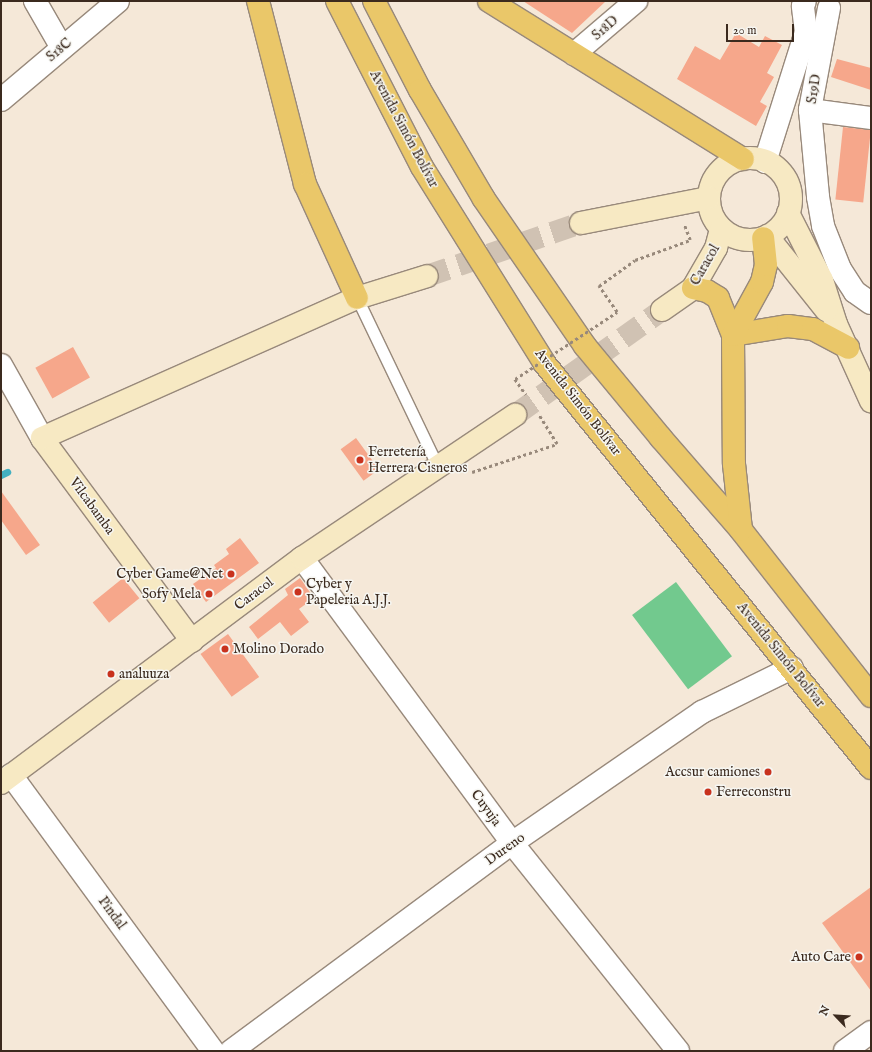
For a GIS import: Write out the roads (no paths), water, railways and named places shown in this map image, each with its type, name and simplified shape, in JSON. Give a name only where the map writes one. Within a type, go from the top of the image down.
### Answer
[{"type":"highway","points":[[258,1],[305,184],[357,298]]},
{"type":"highway","name":"Avenida Simón Bolívar","points":[[337,1],[422,167],[545,364],[792,668],[871,768]]},
{"type":"highway","points":[[374,1],[420,90],[484,199],[585,346],[661,438],[741,530],[871,696]]},
{"type":"highway","points":[[489,1],[743,159]]},
{"type":"highway","points":[[733,335],[762,282],[766,265],[765,237]]},
{"type":"highway","points":[[693,288],[707,291],[718,298],[733,335],[734,464],[741,530]]},
{"type":"highway","points":[[733,335],[788,326],[813,329],[848,348]]},
{"type":"street","points":[[35,1],[62,48]]},
{"type":"street","name":"S18C","points":[[1,100],[118,1]]},
{"type":"street","name":"S18D","points":[[574,54],[636,1]]},
{"type":"street","points":[[765,162],[806,32],[804,4],[831,5]]},
{"type":"street","name":"S19D","points":[[831,5],[810,110],[871,118]]},
{"type":"street","points":[[810,110],[818,197],[823,226],[840,269],[855,292],[871,304]]},
{"type":"street","points":[[743,159],[765,162],[784,177],[790,201],[788,213],[782,224],[765,237],[741,240],[721,229],[714,220],[709,198],[714,180],[719,172],[734,162],[743,159]]},
{"type":"street","points":[[581,223],[709,198]]},
{"type":"street","points":[[788,213],[822,280],[836,324],[871,402]]},
{"type":"street","name":"Caracol","points":[[662,310],[693,288],[716,248],[721,229]]},
{"type":"street","points":[[765,237],[836,324]]},
{"type":"street","points":[[42,438],[357,298],[427,276]]},
{"type":"street","name":"Vilcabamba","points":[[1,365],[42,438],[192,641]]},
{"type":"street","name":"Caracol","points":[[6,779],[302,558],[515,415]]},
{"type":"street","name":"Cuyuja","points":[[302,558],[512,843],[678,1051]]},
{"type":"street","name":"Dureno","points":[[231,1051],[512,843],[702,712],[792,668]]},
{"type":"street","name":"Pindal","points":[[6,779],[213,1051]]},
{"type":"street","points":[[845,1051],[871,1032]]},
{"type":"lane","points":[[357,298],[441,464]]},
{"type":"waterway","points":[[1,475],[7,472]]},
{"type":"tunnel","points":[[427,276],[581,223]]},
{"type":"tunnel","points":[[515,415],[662,310]]},
{"type":"place","name":"Ferretería Herrera Cisneros","points":[[360,460]]},
{"type":"place","name":"Cyber Game@Net","points":[[231,574]]},
{"type":"place","name":"Cyber y Papeleria A.J.J.","points":[[298,592]]},
{"type":"place","name":"Sofy Mela","points":[[209,594]]},
{"type":"place","name":"Molino Dorado","points":[[225,649]]},
{"type":"place","name":"analuuza","points":[[111,674]]},
{"type":"place","name":"Accsur camiones","points":[[768,772]]},
{"type":"place","name":"Ferreconstru","points":[[708,792]]},
{"type":"place","name":"Auto Care","points":[[859,957]]}]
